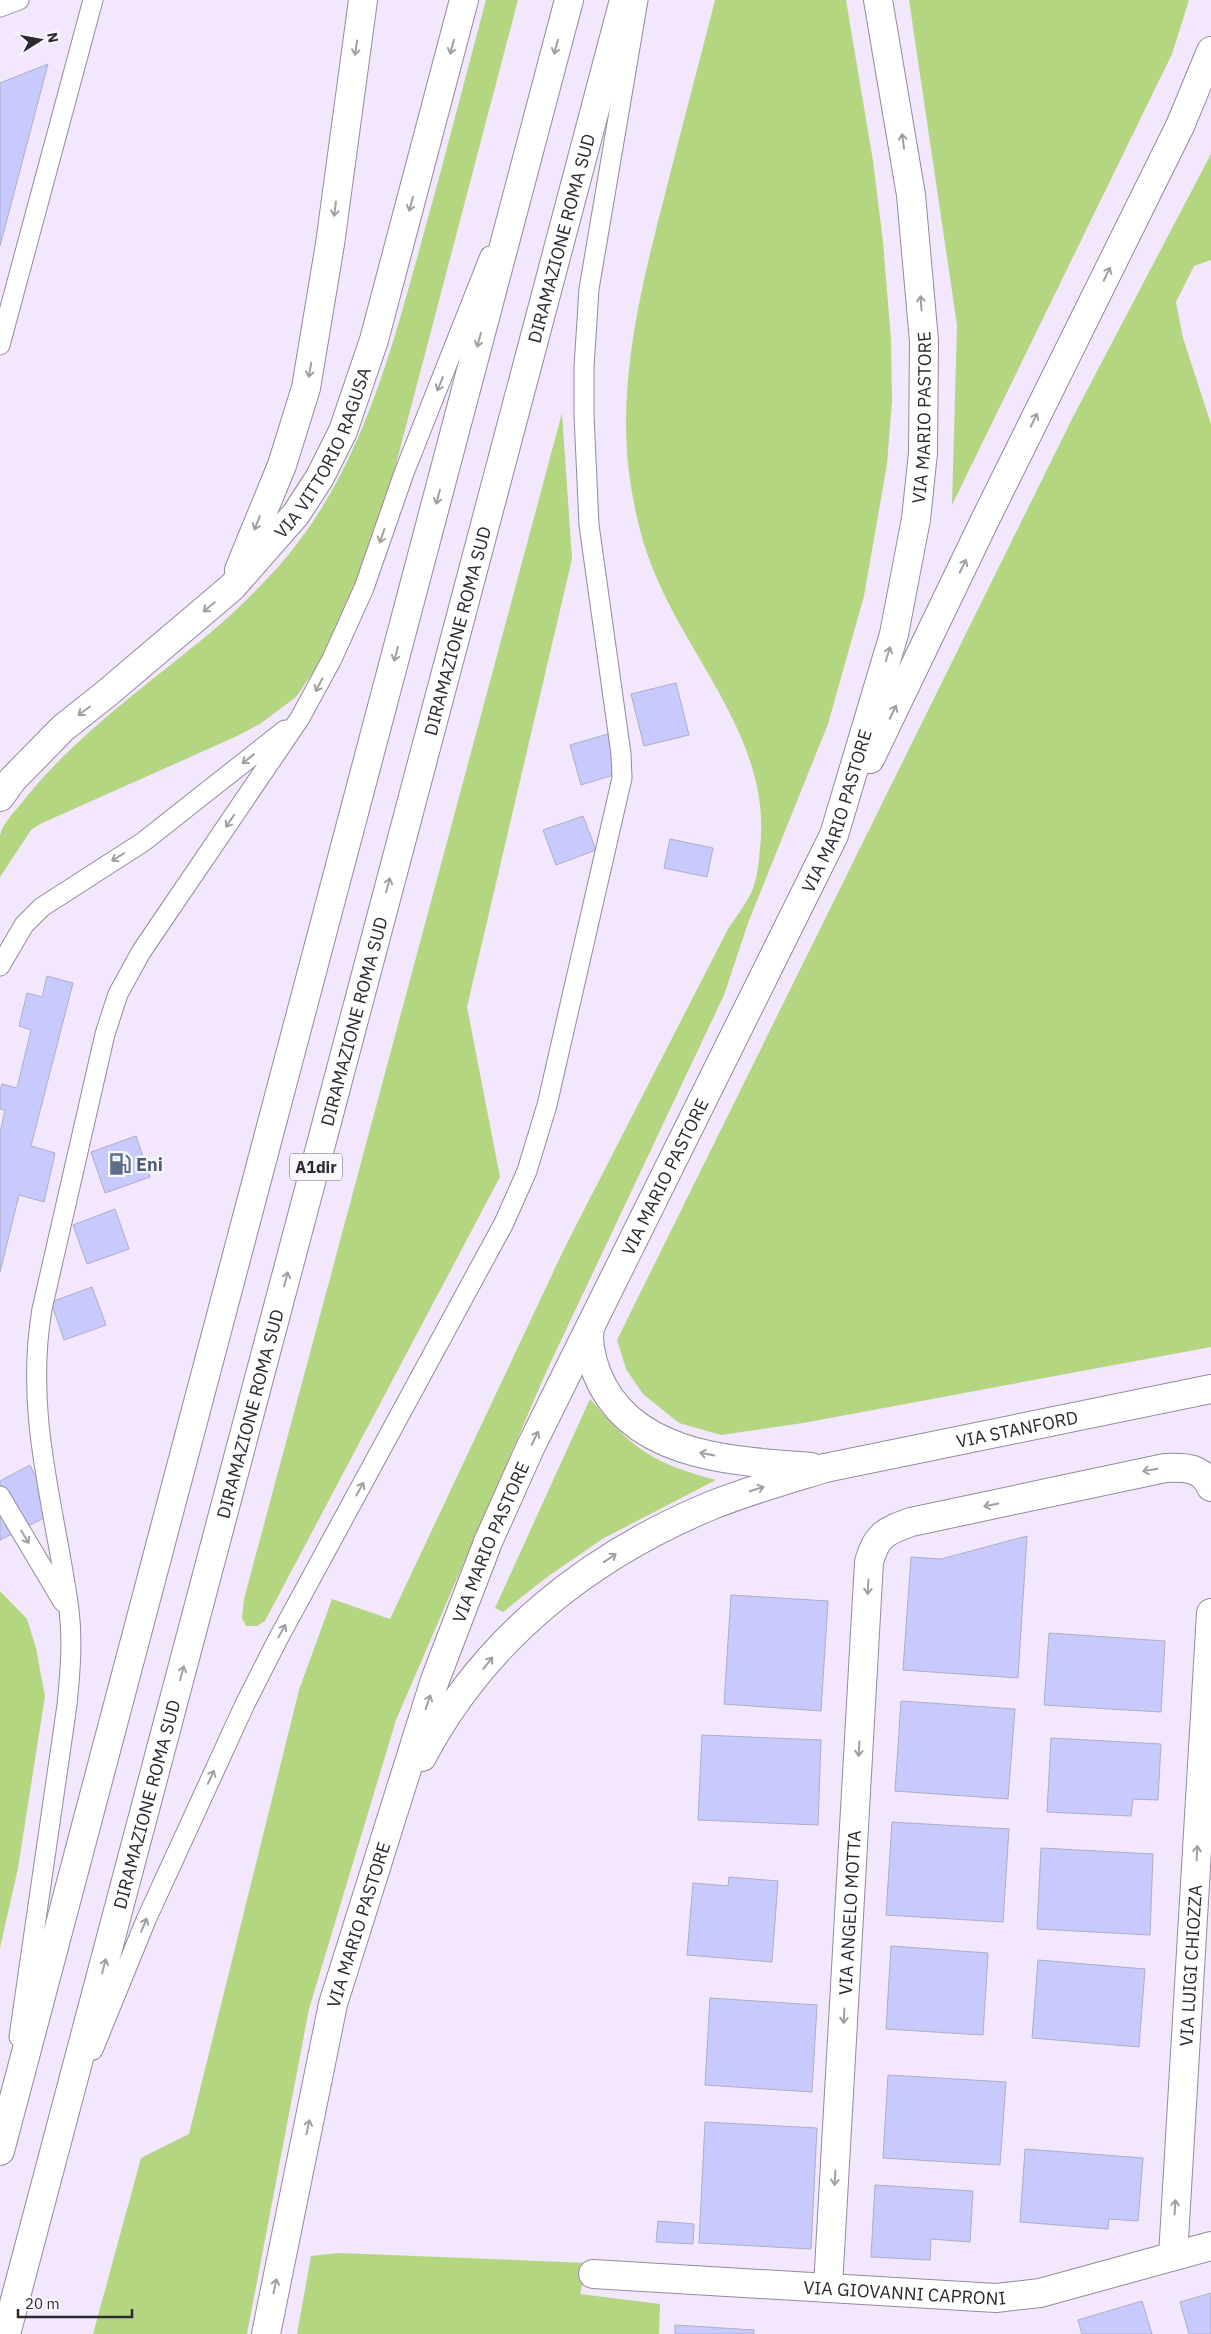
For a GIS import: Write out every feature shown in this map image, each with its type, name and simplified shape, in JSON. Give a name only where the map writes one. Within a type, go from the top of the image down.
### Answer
[{"type":"main road","points":[[232,587],[282,465],[306,388],[330,244],[363,0]]},
{"type":"main road","name":"VIA VITTORIO RAGUSA","points":[[0,797],[13,779],[63,728],[232,587],[296,514],[324,470],[343,431],[374,340],[464,0]]},
{"type":"main road","name":"A1dir","points":[[3,2139],[569,0]]},
{"type":"main road","name":"DIRAMAZIONE ROMA SUD","points":[[6,2334],[624,0]]},
{"type":"main road","name":"VIA MARIO PASTORE","points":[[266,2334],[333,2004],[435,1680],[488,1542],[530,1448],[834,835],[898,616],[916,519],[923,453],[924,341],[917,253],[900,123],[878,0]]},
{"type":"main road","points":[[834,835],[988,513],[1180,126],[1211,50]]},
{"type":"main road","points":[[615,1274],[590,1328],[591,1349],[594,1368],[602,1386],[624,1415],[656,1438],[692,1451],[753,1462],[825,1468]]},
{"type":"main road","name":"VIA STANFORD","points":[[825,1468],[1211,1389]]},
{"type":"main road","name":"VIA ANGELO MOTTA","points":[[828,2287],[869,1562],[876,1539],[886,1532],[911,1522],[1145,1471],[1184,1467],[1204,1479]]},
{"type":"main road","points":[[389,1823],[441,1723],[505,1641],[549,1600],[623,1549],[666,1526],[740,1494],[825,1468]]},
{"type":"main road","name":"VIA LUIGI CHIOZZA","points":[[1172,2256],[1211,1613]]},
{"type":"main road","name":"VIA GIOVANNI CAPRONI","points":[[593,2274],[976,2297],[1017,2296],[1059,2289],[1211,2246]]},
{"type":"lane","points":[[0,7],[19,0]]},
{"type":"lane","points":[[0,345],[93,0]]},
{"type":"lane","points":[[29,2252],[98,2036],[194,1813],[278,1639],[500,1230],[527,1171],[547,1105],[622,778],[621,754],[589,525],[584,415],[584,367],[589,288],[638,0]]},
{"type":"lane","points":[[3,2139],[67,1705],[71,1653],[69,1611],[39,1443],[35,1397],[36,1365],[42,1309],[105,1034],[118,994],[141,952],[300,718],[332,659],[356,608],[404,473],[522,176]]},
{"type":"lane","points":[[0,966],[24,925],[42,907],[143,842],[300,718]]},
{"type":"lane","points":[[0,1496],[69,1611]]},
{"type":"green space","points":[[486,0],[518,0],[390,487],[368,559],[323,658],[296,697],[260,724],[40,824],[31,830],[0,877],[1,831],[11,815],[40,781],[86,735],[209,634],[244,602],[277,568],[305,533],[329,496],[367,416],[396,332]]},
{"type":"green space","points":[[715,0],[846,0],[873,161],[883,242],[891,340],[892,401],[887,464],[864,596],[828,724],[748,923],[724,995],[547,1370],[396,1720],[309,2009],[247,2334],[93,2334],[141,2158],[189,2134],[299,1690],[332,1599],[390,1619],[565,1247],[728,929],[747,901],[755,881],[760,848],[760,810],[754,774],[742,739],[726,705],[671,607],[650,562],[634,504],[627,443],[626,407],[629,370],[640,297]]},
{"type":"green space","points":[[909,0],[1189,0],[1172,54],[952,505],[957,325]]},
{"type":"green space","points":[[1211,154],[1211,260],[1194,266],[1176,302],[1183,338],[1211,424],[1211,1347],[803,1423],[721,1435],[679,1423],[643,1394],[626,1369],[617,1340],[1073,417]]},
{"type":"green space","points":[[562,413],[572,559],[467,1007],[500,1177],[265,1621],[257,1626],[246,1626],[242,1618],[244,1599]]},
{"type":"green space","points":[[590,1399],[619,1430],[645,1452],[675,1467],[716,1480],[604,1538],[547,1577],[503,1612],[495,1608]]},
{"type":"green space","points":[[0,1591],[27,1619],[36,1648],[45,1696],[18,1868],[0,1948]]},
{"type":"green space","points":[[339,2253],[588,2263],[580,2294],[660,2304],[659,2334],[297,2334],[311,2256]]},
{"type":"building","points":[[48,64],[0,246],[0,83]]},
{"type":"building","points":[[676,683],[689,735],[644,746],[631,694]]},
{"type":"building","points":[[608,734],[620,773],[581,785],[570,745]]},
{"type":"building","points":[[583,816],[596,850],[556,865],[543,830]]},
{"type":"building","points":[[670,839],[713,848],[707,877],[664,868]]},
{"type":"building","points":[[47,976],[73,983],[31,1146],[55,1153],[44,1202],[19,1195],[0,1272],[0,1133],[5,1110],[0,1109],[0,1090],[2,1084],[17,1088],[31,1030],[19,1026],[27,993],[42,997]]},
{"type":"building","name":"Eni","points":[[136,1136],[150,1177],[105,1193],[91,1152]]},
{"type":"building","name":"Eni","points":[[115,1209],[129,1249],[87,1264],[73,1225]]},
{"type":"building","points":[[92,1287],[106,1325],[64,1340],[51,1302]]},
{"type":"building","points":[[30,1465],[54,1513],[0,1540],[0,1481]]},
{"type":"building","points":[[1027,1536],[1018,1678],[903,1670],[911,1557],[941,1559]]},
{"type":"building","points":[[731,1595],[828,1601],[821,1711],[724,1704]]},
{"type":"building","points":[[1049,1633],[1165,1641],[1161,1712],[1044,1705]]},
{"type":"building","points":[[901,1701],[1015,1709],[1008,1799],[895,1791]]},
{"type":"building","points":[[702,1735],[821,1740],[818,1825],[698,1820]]},
{"type":"building","points":[[1051,1738],[1161,1744],[1158,1800],[1133,1799],[1131,1816],[1047,1812]]},
{"type":"building","points":[[892,1822],[1009,1829],[1003,1922],[886,1915]]},
{"type":"building","points":[[1041,1848],[1153,1854],[1150,1935],[1037,1929]]},
{"type":"building","points":[[729,1877],[778,1881],[772,1962],[687,1955],[693,1883],[728,1886]]},
{"type":"building","points":[[891,1946],[988,1953],[983,2035],[886,2029]]},
{"type":"building","points":[[1038,1960],[1145,1969],[1139,2047],[1032,2038]]},
{"type":"building","points":[[710,1998],[817,2005],[812,2092],[705,2085]]},
{"type":"building","points":[[888,2075],[1006,2082],[1000,2165],[883,2158]]},
{"type":"building","points":[[705,2122],[817,2128],[811,2249],[699,2243]]},
{"type":"building","points":[[1025,2149],[1143,2158],[1138,2221],[1109,2219],[1108,2229],[1020,2222]]},
{"type":"building","points":[[875,2185],[973,2191],[970,2242],[931,2239],[930,2260],[871,2257]]},
{"type":"building","points":[[658,2221],[694,2224],[693,2244],[656,2242]]},
{"type":"building","points":[[1211,2293],[1211,2334],[1189,2334],[1180,2302]]},
{"type":"building","points":[[1142,2301],[1152,2334],[1082,2334],[1078,2320]]},
{"type":"building","points":[[675,2325],[754,2330],[754,2334],[675,2334]]},
{"type":"place","name":"Eni","points":[[120,1164]]}]
